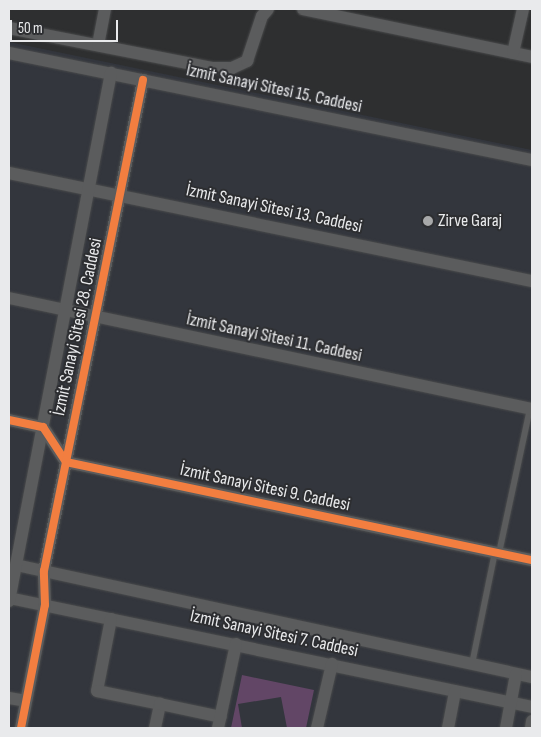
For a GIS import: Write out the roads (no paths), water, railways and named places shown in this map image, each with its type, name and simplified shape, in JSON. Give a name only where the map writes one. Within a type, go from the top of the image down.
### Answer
[{"type":"street","points":[[98,45],[105,9]]},
{"type":"street","points":[[9,28],[212,68],[232,68],[247,61],[260,21],[268,9]]},
{"type":"street","points":[[303,9],[532,57]]},
{"type":"street","points":[[513,53],[523,9]]},
{"type":"street","name":"İzmit Sanayi Sitesi 15. Caddesi","points":[[9,52],[532,160]]},
{"type":"street","name":"İzmit Sanayi Sitesi 28. Caddesi","points":[[9,599],[16,565],[14,546],[43,427],[64,309],[111,74]]},
{"type":"street","name":"İzmit Sanayi Sitesi 28. Caddesi","points":[[22,728],[45,605],[44,571],[143,80]]},
{"type":"street","name":"İzmit Sanayi Sitesi 13. Caddesi","points":[[9,173],[532,281]]},
{"type":"street","name":"İzmit Sanayi Sitesi 11. Caddesi","points":[[9,298],[64,309],[95,318],[531,409]]},
{"type":"street","points":[[9,420],[43,427],[66,462]]},
{"type":"street","name":"İzmit Sanayi Sitesi 9. Caddesi","points":[[66,462],[532,560]]},
{"type":"street","name":"İzmit Sanayi Sitesi 7. Caddesi","points":[[16,565],[532,677]]},
{"type":"street","name":"İzmit Sanayi Sitesi 7. Caddesi","points":[[9,599],[236,644],[532,707]]},
{"type":"street","points":[[111,619],[97,691],[160,704],[220,723],[236,644]]},
{"type":"street","points":[[317,728],[332,664]]},
{"type":"street","points":[[506,728],[516,674]]},
{"type":"street","points":[[448,728],[455,692]]},
{"type":"street","points":[[9,698],[26,701]]},
{"type":"street","points":[[155,728],[160,704]]},
{"type":"street","points":[[531,728],[532,720]]},
{"type":"lane","points":[[472,664],[531,409]]},
{"type":"place","name":"Zirve Garaj","points":[[428,221]]}]
